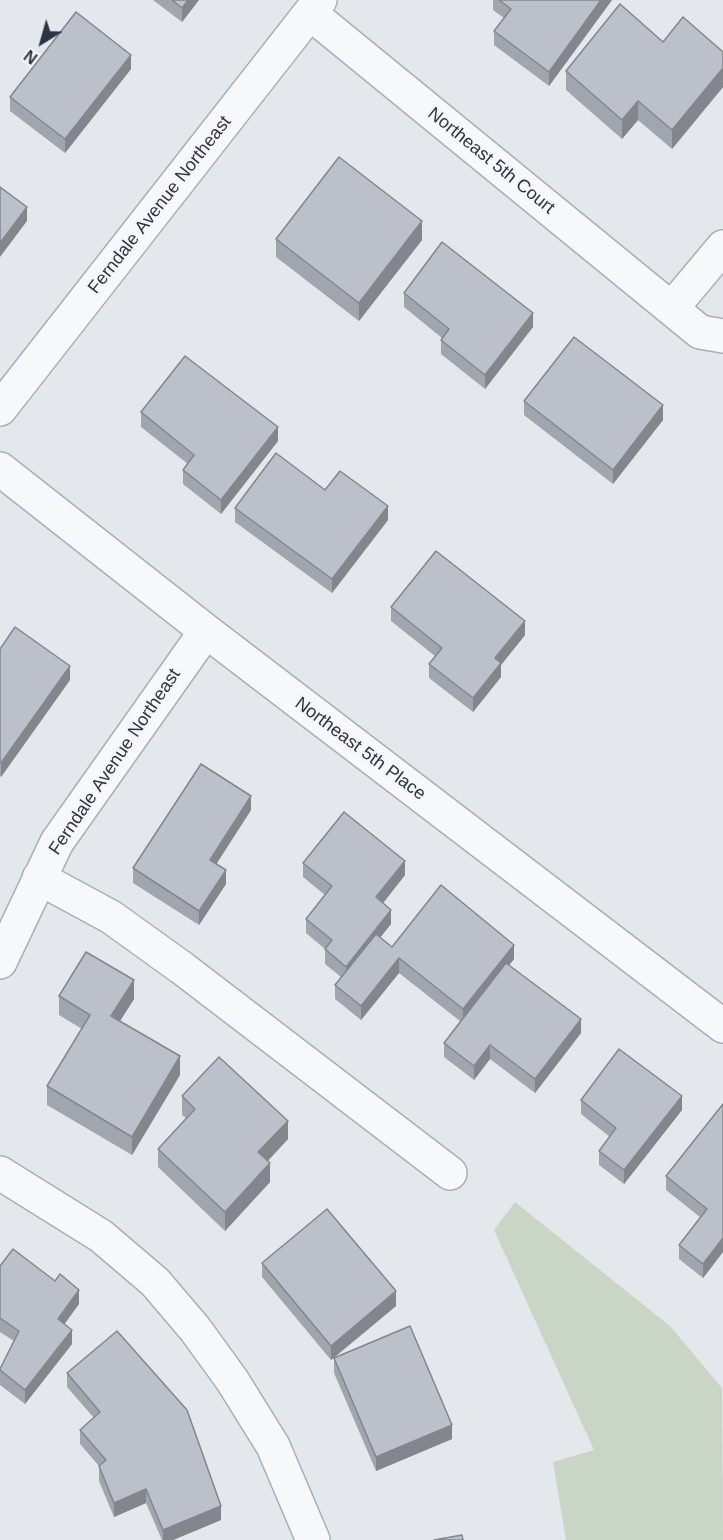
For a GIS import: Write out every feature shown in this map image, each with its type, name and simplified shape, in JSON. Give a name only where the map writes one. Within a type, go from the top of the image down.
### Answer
[{"type":"street","name":"Northeast 5th Court","points":[[315,7],[700,332],[723,336]]},
{"type":"street","name":"Ferndale Avenue Northeast","points":[[0,409],[315,7]]},
{"type":"street","points":[[672,308],[723,247]]},
{"type":"street","name":"Northeast 5th Place","points":[[0,469],[206,631],[723,1026]]},
{"type":"street","name":"Ferndale Avenue Northeast","points":[[0,962],[57,842],[206,631]]},
{"type":"street","points":[[39,878],[111,917],[450,1173]]},
{"type":"street","points":[[0,1173],[101,1236],[155,1282],[195,1329],[232,1380],[273,1446],[313,1540]]},
{"type":"green space","points":[[515,1202],[670,1326],[722,1388],[723,1540],[566,1540],[553,1462],[594,1450],[494,1230]]},
{"type":"building","points":[[172,0],[188,0],[182,8]]},
{"type":"building","points":[[499,0],[601,0],[549,72],[494,31],[511,9]]},
{"type":"building","points":[[620,4],[663,42],[683,17],[723,52],[723,68],[672,130],[638,101],[622,120],[566,71]]},
{"type":"building","points":[[76,12],[131,55],[65,139],[10,97]]},
{"type":"building","points":[[339,157],[422,221],[359,303],[276,239]]},
{"type":"building","points":[[0,187],[27,207],[0,243]]},
{"type":"building","points":[[442,242],[533,313],[485,375],[441,340],[449,329],[404,293]]},
{"type":"building","points":[[574,337],[663,405],[613,470],[524,401]]},
{"type":"building","points":[[185,356],[278,427],[221,500],[183,470],[194,455],[141,412]]},
{"type":"building","points":[[276,453],[325,490],[340,471],[388,506],[332,579],[235,508]]},
{"type":"building","points":[[436,551],[525,621],[495,658],[501,663],[473,698],[429,664],[442,648],[391,607]]},
{"type":"building","points":[[15,627],[70,666],[1,763],[0,649]]},
{"type":"building","points":[[201,764],[251,796],[210,860],[226,870],[199,911],[133,868]]},
{"type":"building","points":[[344,812],[405,861],[376,897],[391,910],[346,967],[325,949],[332,940],[306,919],[332,886],[303,863]]},
{"type":"building","points":[[441,885],[514,945],[463,1009],[399,958],[361,1006],[335,985],[376,934],[392,947]]},
{"type":"building","points":[[86,952],[134,980],[111,1016],[180,1056],[132,1137],[47,1086],[90,1015],[59,996]]},
{"type":"building","points":[[506,963],[581,1019],[535,1079],[490,1045],[474,1066],[444,1043]]},
{"type":"building","points":[[619,1049],[682,1096],[624,1170],[599,1151],[616,1128],[581,1100]]},
{"type":"building","points":[[219,1057],[288,1121],[258,1152],[270,1163],[225,1212],[158,1149],[195,1109],[182,1096]]},
{"type":"building","points":[[723,1104],[723,1238],[703,1264],[679,1245],[707,1209],[666,1176]]},
{"type":"building","points":[[327,1209],[396,1291],[331,1346],[262,1263]]},
{"type":"building","points":[[13,1249],[55,1281],[60,1274],[79,1290],[58,1319],[72,1330],[25,1390],[0,1370],[19,1331],[0,1318],[0,1266]]},
{"type":"building","points":[[410,1326],[452,1425],[376,1457],[334,1358]]},
{"type":"building","points":[[117,1331],[187,1410],[221,1506],[163,1530],[146,1489],[114,1503],[99,1466],[106,1460],[80,1430],[100,1412],[67,1373]]},
{"type":"building","points":[[462,1535],[463,1540],[434,1540]]}]
